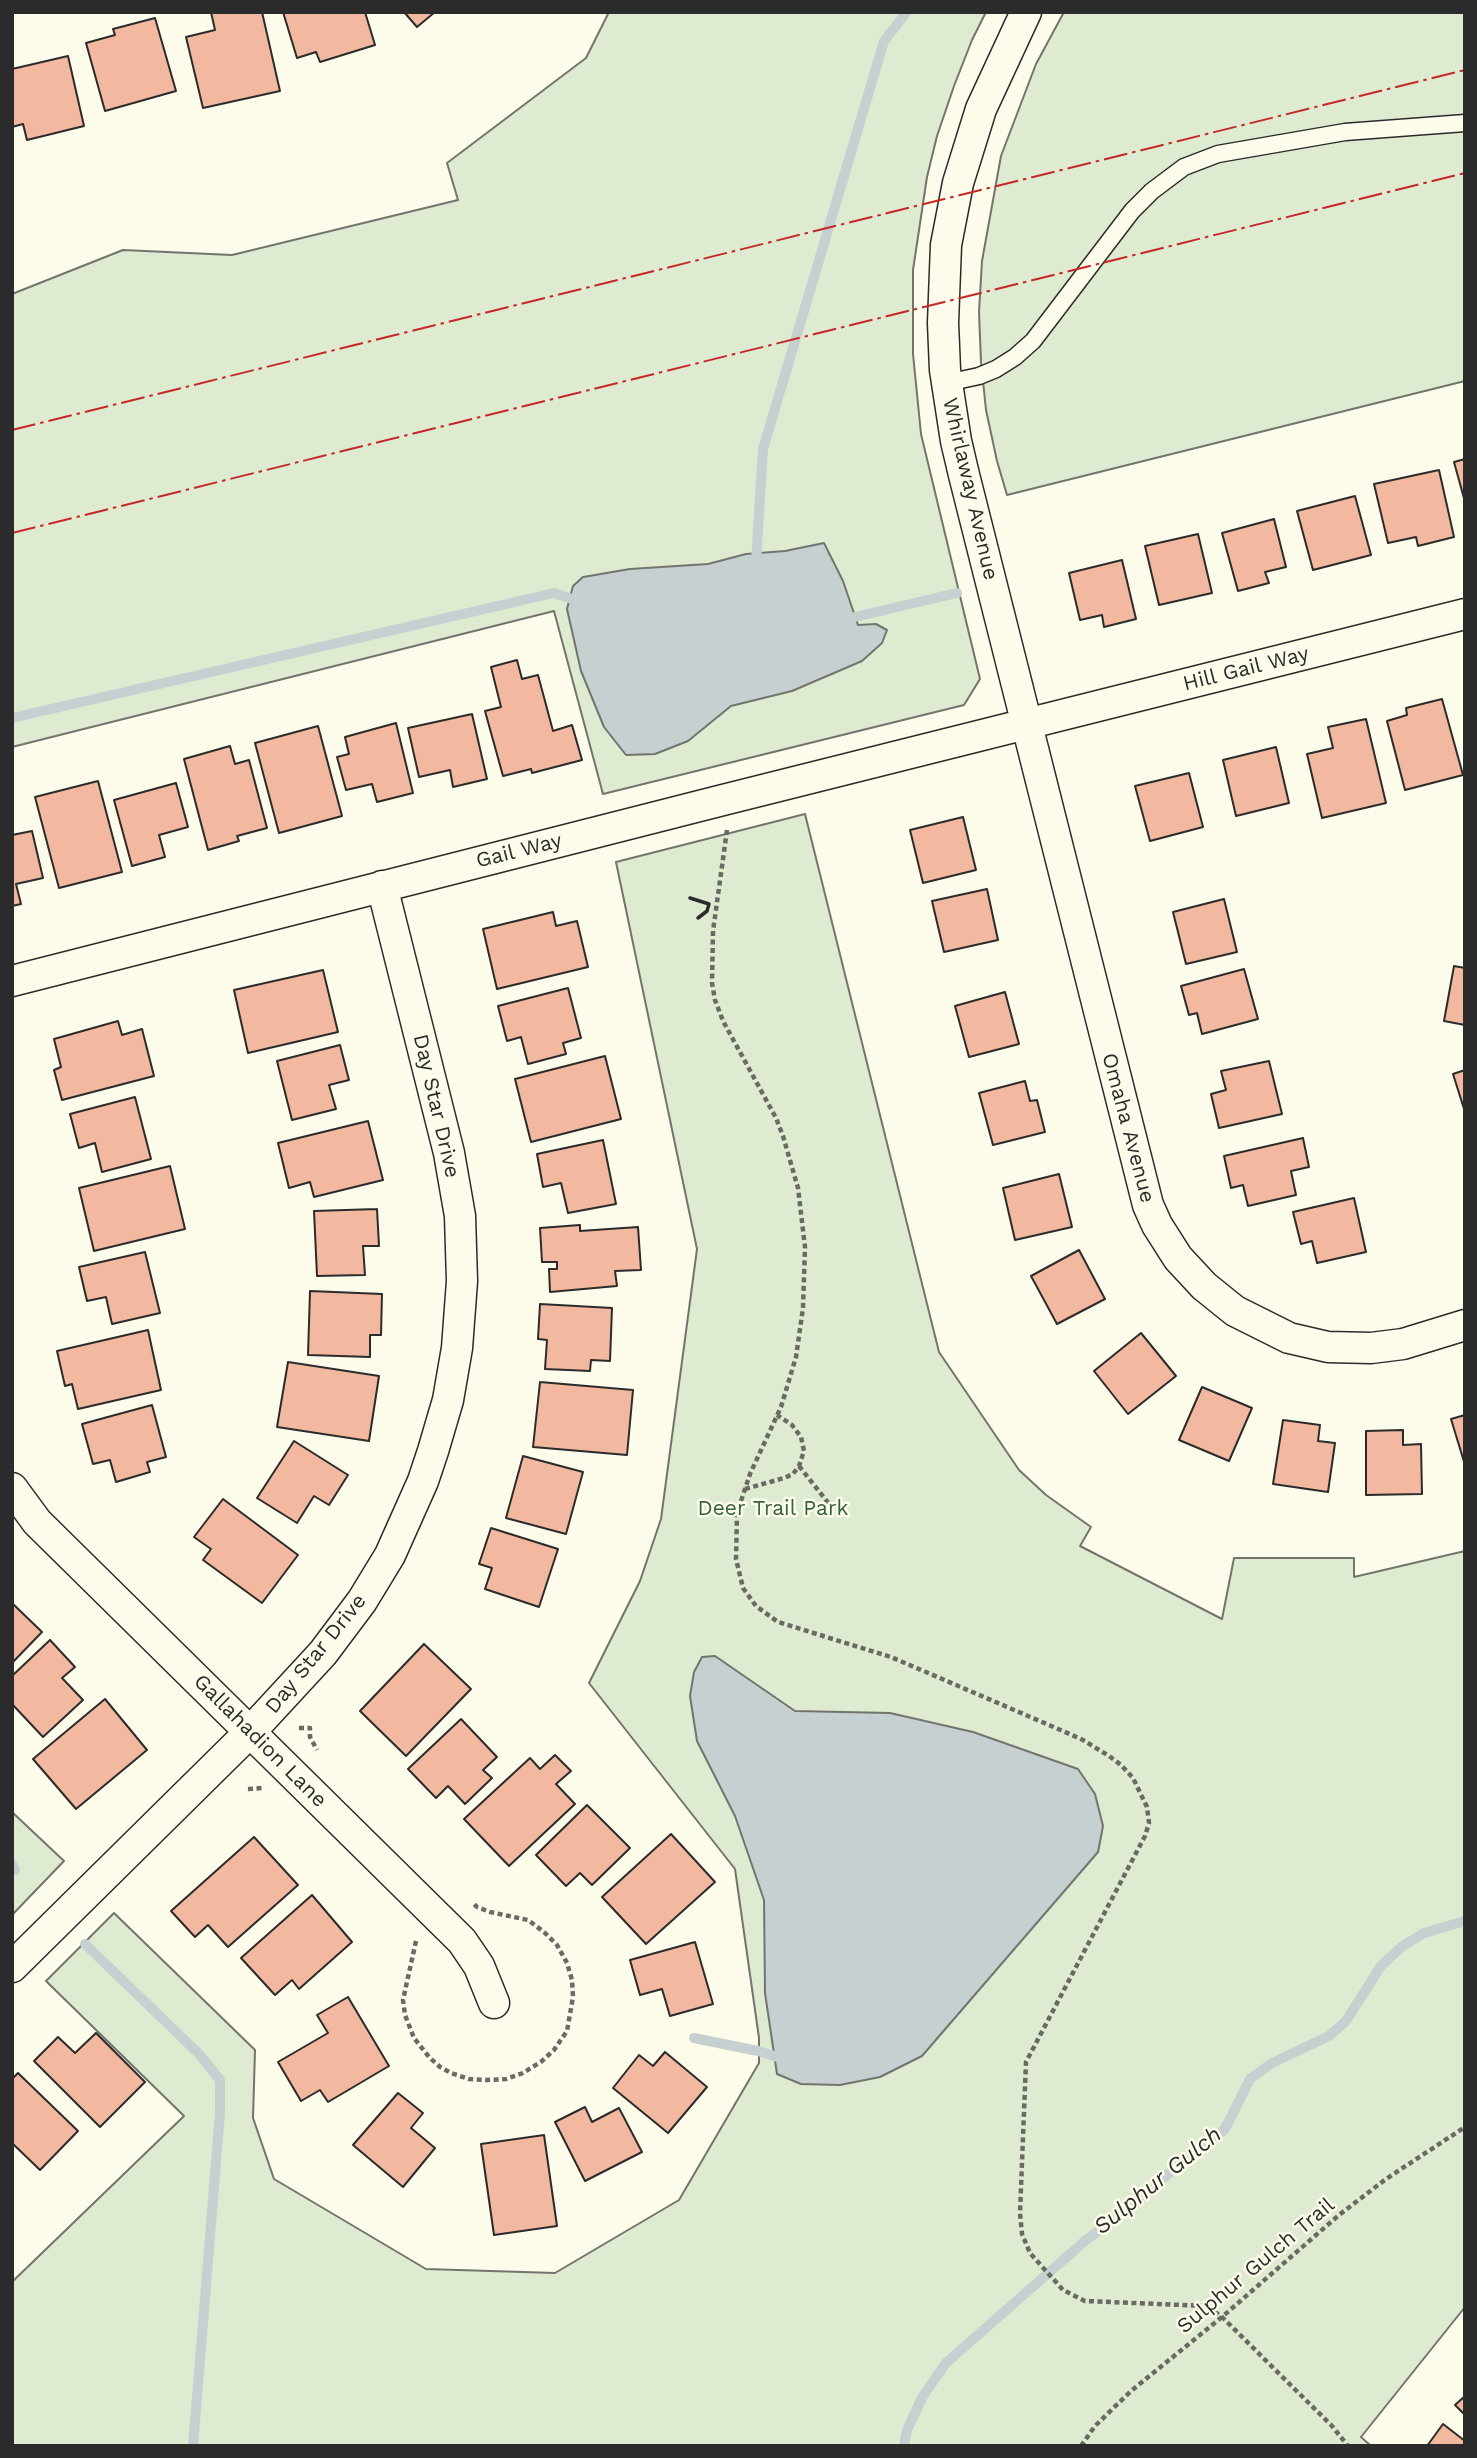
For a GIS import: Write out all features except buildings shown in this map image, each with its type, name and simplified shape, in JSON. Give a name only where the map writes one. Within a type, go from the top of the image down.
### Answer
[{"type":"street","name":"Whirlaway Avenue","points":[[1026,12],[981,109],[970,143],[946,245],[943,323],[947,383],[958,453],[1027,723]]},
{"type":"street","name":"Hill Gail Way","points":[[1027,723],[1465,614]]},
{"type":"street","name":"Gail Way","points":[[12,981],[1027,723]]},
{"type":"street","name":"Omaha Avenue","points":[[1027,723],[1141,1184],[1152,1215],[1178,1258],[1204,1286],[1235,1311],[1269,1329],[1309,1343],[1351,1348],[1394,1346],[1465,1325]]},
{"type":"street","name":"Day Star Drive","points":[[12,1967],[251,1731],[308,1671],[343,1628],[390,1555],[423,1481],[441,1427],[454,1373],[462,1281],[459,1206],[446,1140],[382,886]]},
{"type":"street","name":"Gallahadion Lane","points":[[12,1488],[37,1522],[462,1941],[479,1966],[494,2003]]},
{"type":"lane","points":[[947,383],[996,369],[1033,341],[1132,211],[1152,191],[1184,167],[1219,154],[1345,132],[1465,123]]},
{"type":"path","points":[[727,830],[713,931],[712,984],[723,1021],[776,1118],[790,1157],[803,1217],[805,1280],[796,1357],[777,1415],[737,1513],[736,1559],[743,1588],[748,1598],[764,1613],[797,1629],[891,1657],[1083,1740],[1121,1765],[1133,1778],[1147,1807],[1149,1823],[1145,1836],[1026,2062],[1020,2213],[1022,2234],[1030,2253],[1063,2290],[1086,2301],[1207,2306],[1222,2317],[1332,2426],[1348,2446]]},
{"type":"path","points":[[745,1489],[784,1478],[793,1474],[799,1466],[804,1451],[801,1437],[792,1425],[777,1415]]},
{"type":"path","points":[[799,1466],[833,1509]]},
{"type":"path","name":"Sulphur Gulch Trail","points":[[1081,2446],[1096,2426],[1131,2391],[1222,2317],[1339,2215],[1386,2179],[1465,2126]]},
{"type":"green space","points":[[609,12],[986,12],[972,40],[937,136],[927,177],[913,270],[913,354],[921,434],[980,679],[964,705],[603,794],[554,611],[12,747],[12,294],[123,250],[232,255],[458,200],[447,163],[586,58]]},
{"type":"green space","points":[[1064,12],[1465,12],[1465,381],[1007,495],[986,410],[979,312],[982,261],[1001,156],[1036,64]]},
{"type":"green space","name":"Deer Trail Park","points":[[805,814],[939,1352],[1019,1470],[1046,1495],[1091,1527],[1080,1546],[1222,1619],[1234,1558],[1354,1558],[1354,1577],[1465,1551],[1465,2307],[1361,2437],[1371,2446],[12,2446],[12,2282],[184,2116],[46,1981],[114,1913],[255,2050],[253,2118],[274,2179],[426,2269],[555,2273],[679,2200],[759,2063],[759,2038],[735,1869],[589,1683],[640,1581],[661,1519],[697,1249],[616,862]]},
{"type":"green space","points":[[12,1812],[64,1861],[12,1915]]},
{"type":"shaded area","points":[[824,543],[843,581],[858,625],[876,624],[887,630],[882,643],[862,661],[792,691],[731,706],[688,741],[655,754],[626,755],[604,727],[581,671],[567,609],[573,586],[583,577],[630,569],[708,564],[746,554],[785,551]]},
{"type":"shaded area","points":[[715,1656],[795,1711],[890,1713],[973,1732],[1078,1769],[1095,1794],[1103,1826],[1098,1852],[922,2056],[880,2077],[840,2085],[801,2084],[777,2074],[765,1993],[764,1900],[735,1816],[697,1741],[690,1696],[694,1672],[702,1657]]},
{"type":"waterway","points":[[756,563],[763,449],[884,41],[907,12]]},
{"type":"waterway","points":[[12,718],[554,593],[581,602]]},
{"type":"waterway","points":[[842,620],[957,593]]},
{"type":"waterway","points":[[12,1864],[15,1870]]},
{"type":"waterway","name":"Sulphur Gulch","points":[[904,2446],[907,2430],[923,2396],[946,2363],[1086,2240],[1131,2207],[1185,2159],[1225,2129],[1250,2079],[1272,2063],[1329,2036],[1346,2021],[1381,1966],[1401,1947],[1424,1933],[1465,1921]]},
{"type":"waterway","points":[[85,1944],[199,2054],[220,2080],[220,2113],[193,2446]]},
{"type":"waterway","points":[[694,2038],[787,2060]]},
{"type":"fence","points":[[690,898],[709,904],[707,911],[698,918]]},
{"type":"wall","points":[[690,898],[709,904],[707,911],[698,918]]},
{"type":"power","points":[[12,430],[1465,70]]},
{"type":"power","points":[[12,533],[1465,173]]}]
